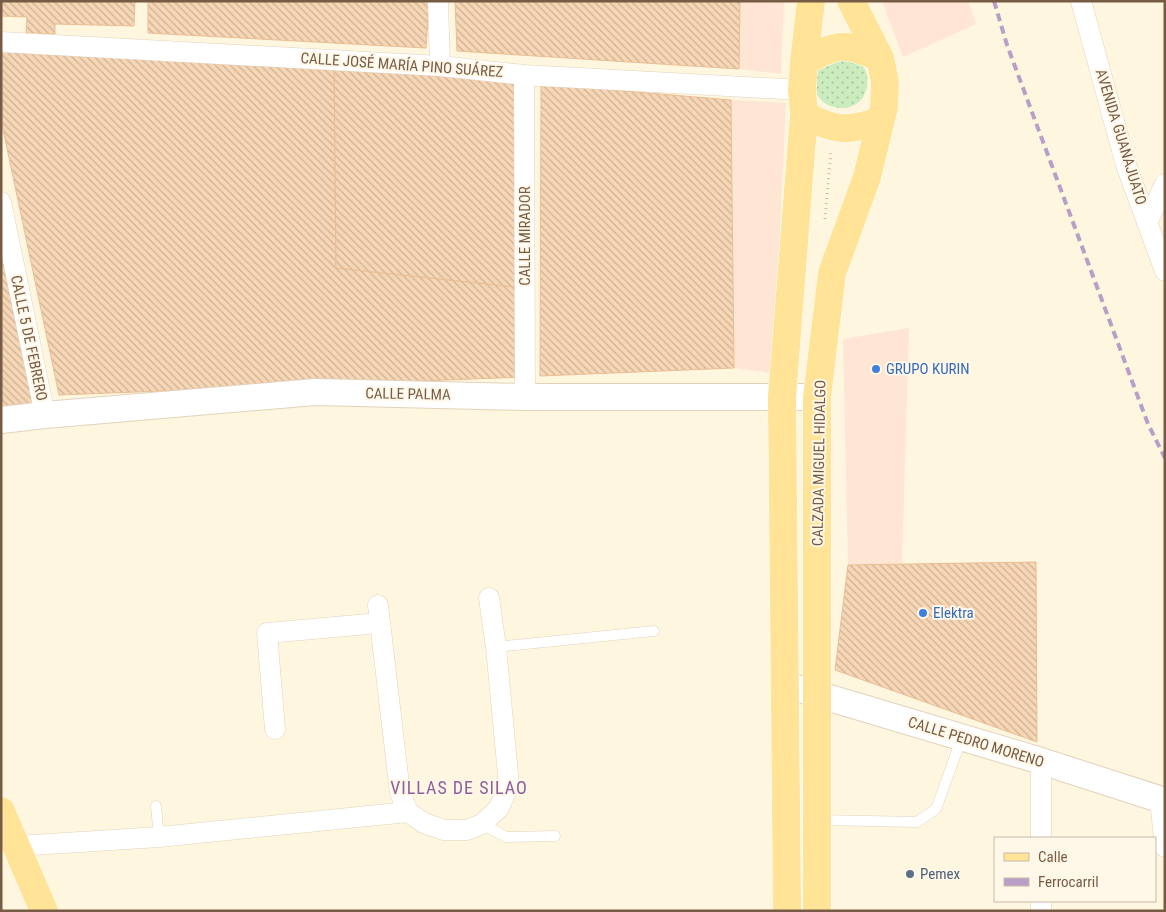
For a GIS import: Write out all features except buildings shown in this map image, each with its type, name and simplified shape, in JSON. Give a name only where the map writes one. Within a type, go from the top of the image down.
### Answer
[{"type":"main road","points":[[787,911],[782,397],[803,102],[804,62],[811,1]]},
{"type":"main road","name":"CALZADA MIGUEL HIDALGO","points":[[817,911],[817,397],[832,273],[867,177],[879,121],[884,107],[885,82],[880,58],[851,1]]},
{"type":"main road","points":[[804,62],[822,52],[841,46],[861,50],[880,58]]},
{"type":"main road","points":[[803,102],[821,124],[840,129],[860,128],[879,121]]},
{"type":"main road","points":[[1,811],[44,911]]},
{"type":"street","points":[[438,1],[440,66]]},
{"type":"street","name":"AVENIDA GUANAJUATO","points":[[1081,1],[1126,165],[1165,271]]},
{"type":"street","name":"CALLE JOSÉ MARÍA PINO SUÁREZ","points":[[1,42],[440,66],[803,102]]},
{"type":"street","name":"CALLE MIRADOR","points":[[524,75],[525,397]]},
{"type":"street","points":[[1147,223],[1165,184]]},
{"type":"street","name":"CALLE 5 DE FEBRERO","points":[[1,202],[45,414]]},
{"type":"street","name":"CALLE PALMA","points":[[1,420],[45,414],[315,392],[525,397],[817,397]]},
{"type":"street","points":[[275,729],[267,633],[379,614],[400,793],[408,812],[424,823],[444,830],[467,830],[482,824],[499,808],[509,785],[496,647],[489,598]]},
{"type":"street","name":"CALLE PEDRO MORENO","points":[[786,685],[962,737],[1162,800]]},
{"type":"street","points":[[1041,762],[1041,837]]},
{"type":"street","points":[[1162,800],[1165,847]]},
{"type":"street","points":[[17,846],[159,837],[408,812]]},
{"type":"lane","points":[[496,647],[654,631]]},
{"type":"lane","points":[[818,820],[917,822],[936,809],[962,737]]},
{"type":"lane","points":[[156,806],[159,837]]},
{"type":"lane","points":[[482,824],[506,837],[555,836]]},
{"type":"shaded area","points":[[740,1],[784,1],[781,74],[739,69]]},
{"type":"shaded area","points":[[882,1],[968,1],[976,24],[903,57]]},
{"type":"shaded area","points":[[731,100],[786,103],[773,373],[734,368]]},
{"type":"shaded area","points":[[909,328],[902,565],[848,565],[843,339]]},
{"type":"green space","points":[[831,54],[857,61],[866,71],[867,87],[863,97],[855,105],[837,108],[825,103],[817,94],[814,71]]},
{"type":"railway","points":[[994,1],[1007,45],[1148,424],[1165,458]]},
{"type":"place","name":"GRUPO KURIN","points":[[876,369]]},
{"type":"place","name":"Elektra","points":[[923,613]]},
{"type":"place","name":"Pemex","points":[[910,874]]},
{"type":"district","name":"VILLAS DE SILAO","points":[[459,787]]}]
